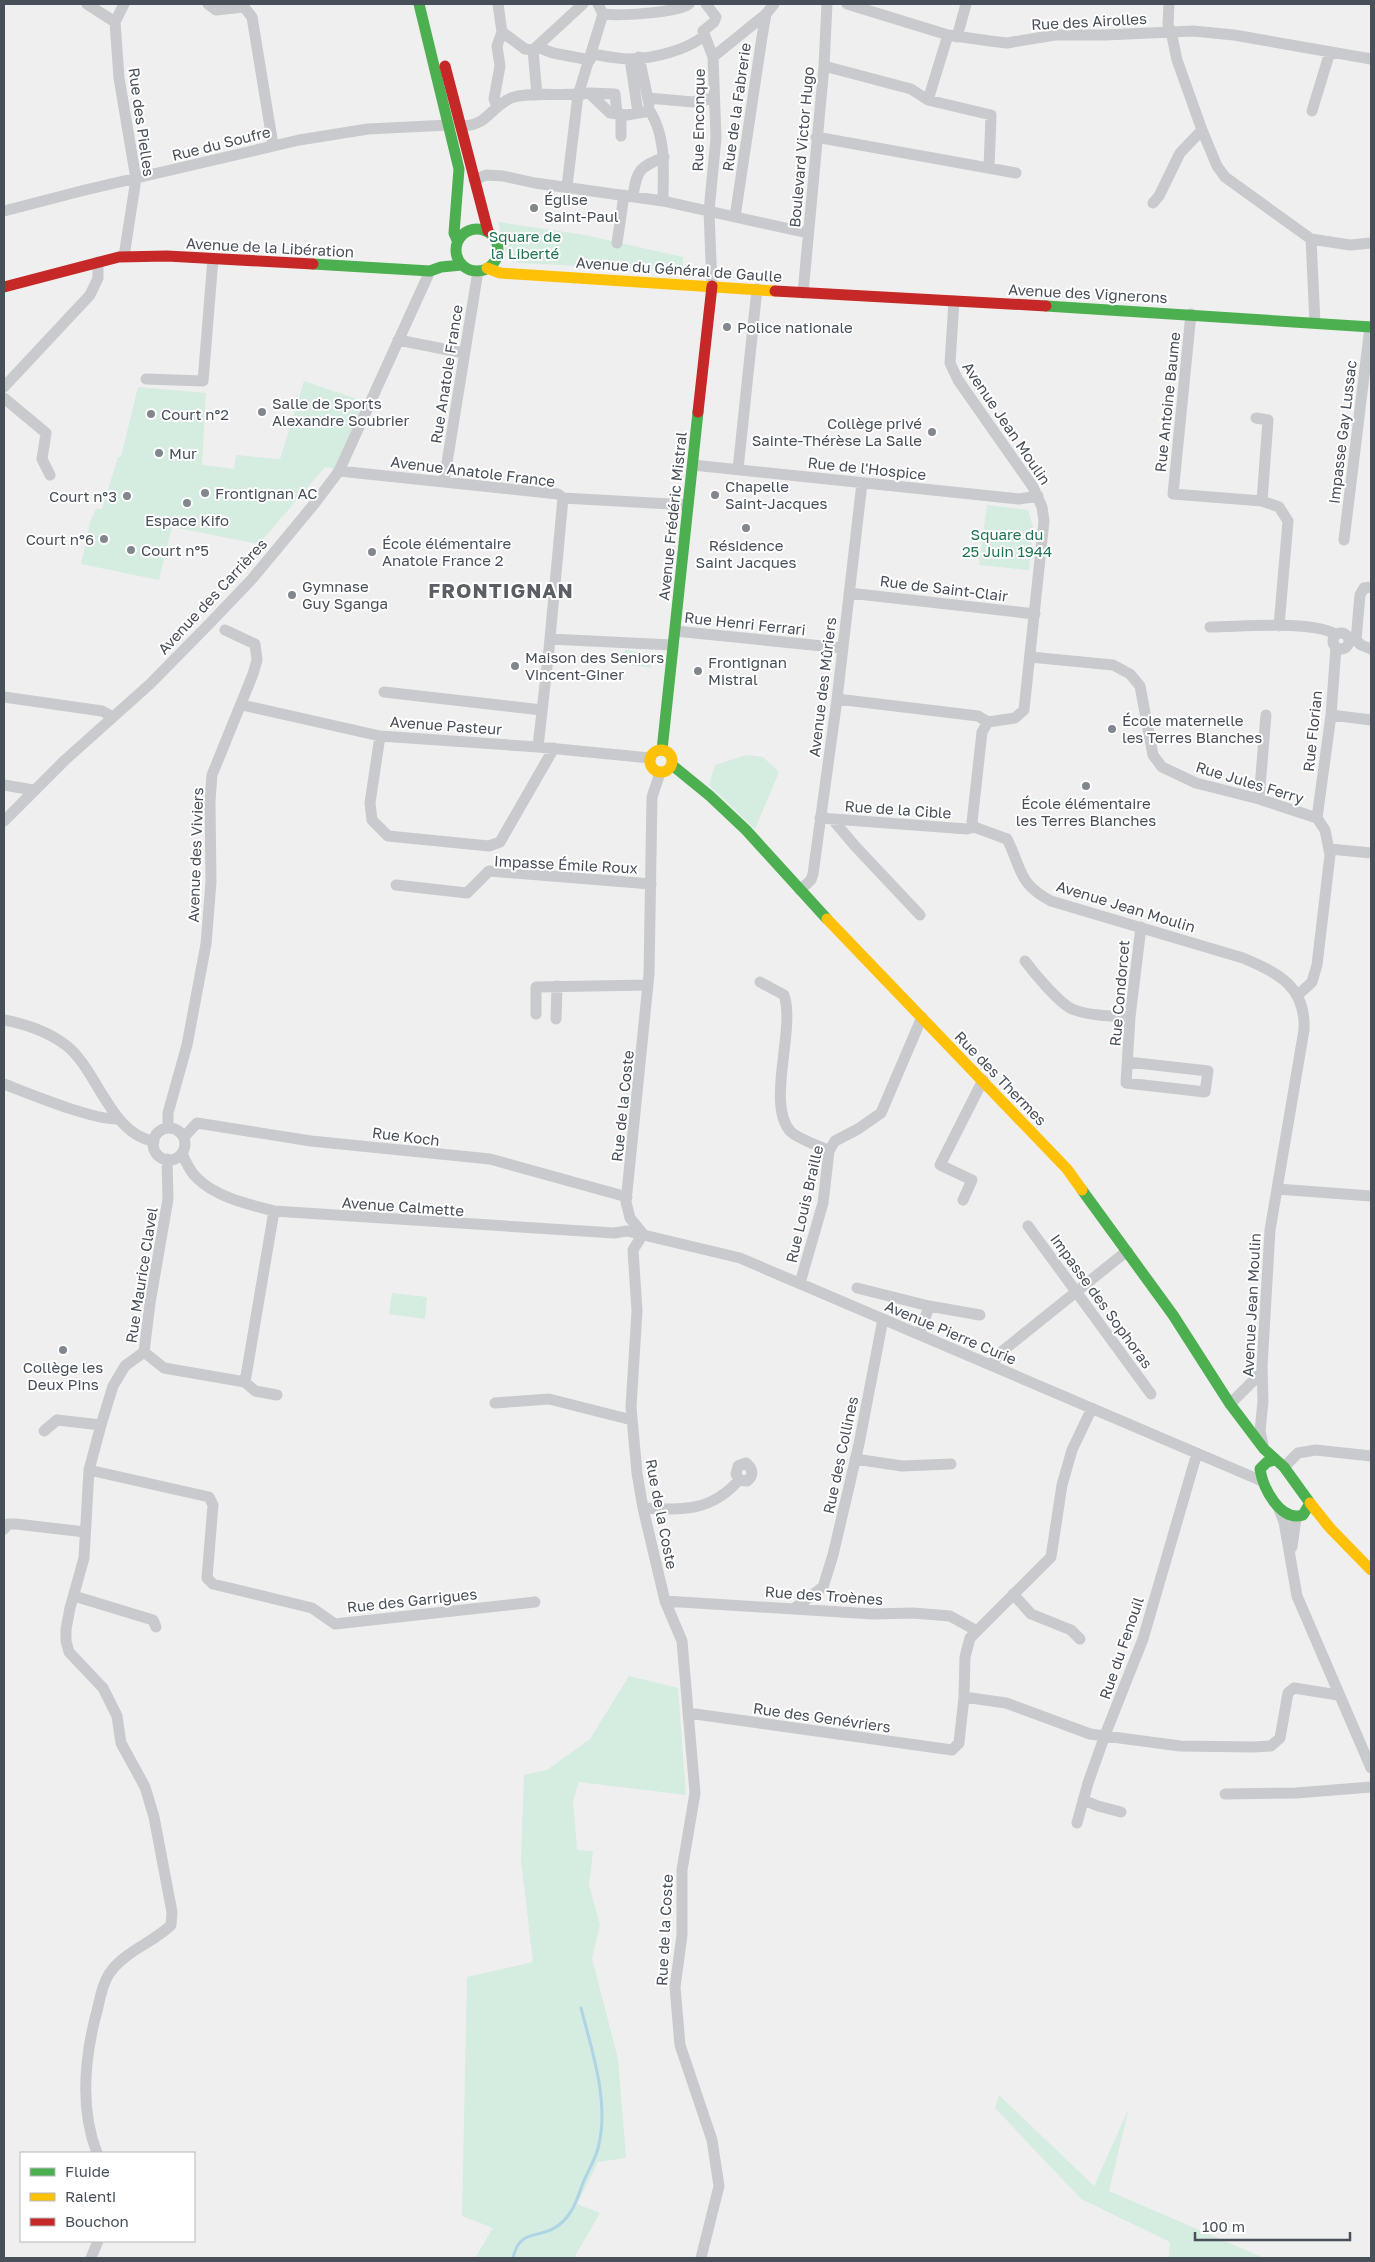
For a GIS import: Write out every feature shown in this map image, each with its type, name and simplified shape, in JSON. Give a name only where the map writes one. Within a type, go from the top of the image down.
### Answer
[{"type":"main road","points":[[419,4],[450,125],[459,169],[454,233],[458,260],[466,268],[482,270],[496,258],[498,252],[496,240],[488,231],[430,4]]},
{"type":"main road","points":[[450,125],[462,126]]},
{"type":"main road","points":[[457,189],[474,180]]},
{"type":"main road","points":[[436,269],[456,244],[461,234],[474,228],[488,231]]},
{"type":"main road","points":[[498,252],[507,262],[523,273]]},
{"type":"main road","name":"Avenue de la Libération","points":[[4,287],[124,256],[436,269],[462,265]]},
{"type":"main road","name":"Avenue du Général de Gaulle","points":[[482,270],[500,273],[523,273],[803,293]]},
{"type":"main road","name":"Avenue Frédéric Mistral","points":[[662,750],[712,286]]},
{"type":"main road","name":"Avenue des Vignerons","points":[[803,293],[1191,314],[1370,327]]},
{"type":"main road","points":[[662,750],[668,752],[672,758],[672,765],[668,771],[660,773],[652,768],[650,758],[654,752],[662,750]]},
{"type":"main road","name":"Rue des Thermes","points":[[672,765],[688,776],[751,835],[812,904],[1067,1169],[1173,1316],[1230,1404],[1264,1448],[1272,1465],[1262,1481]]},
{"type":"main road","points":[[1272,1465],[1310,1503],[1330,1528],[1371,1570]]},
{"type":"main road","points":[[1262,1481],[1279,1509],[1287,1515],[1300,1516],[1330,1528]]},
{"type":"main road","points":[[1300,1516],[1310,1503]]},
{"type":"street","points":[[87,4],[115,22],[124,4]]},
{"type":"street","points":[[208,4],[216,10],[244,7],[252,17],[273,145]]},
{"type":"street","points":[[497,106],[494,99],[500,66],[497,46],[502,32],[498,4]]},
{"type":"street","points":[[537,95],[535,48],[583,4]]},
{"type":"street","points":[[567,186],[600,9],[619,16],[661,11],[689,4]]},
{"type":"street","points":[[502,32],[525,49],[535,48],[553,53],[591,57],[634,58],[662,54],[695,43],[714,22],[716,17],[706,4]]},
{"type":"street","name":"Rue de la Fabrerie","points":[[735,217],[766,14],[774,4]]},
{"type":"street","name":"Boulevard Victor Hugo","points":[[803,293],[824,66],[827,4]]},
{"type":"street","name":"Rue des Airolles","points":[[848,4],[953,36],[1007,42],[1055,35],[1105,35],[1170,30],[1234,35],[1371,60]]},
{"type":"street","points":[[928,100],[966,4]]},
{"type":"street","points":[[1169,4],[1168,25],[1177,60],[1202,130],[1217,166],[1225,177],[1310,239],[1350,245],[1371,243]]},
{"type":"street","points":[[713,57],[766,14]]},
{"type":"street","name":"Rue des Pielles","points":[[115,22],[119,78],[136,179],[124,256]]},
{"type":"street","name":"Rue Enconque","points":[[703,34],[713,57],[716,138],[709,211],[712,286]]},
{"type":"street","points":[[1312,111],[1330,52]]},
{"type":"street","points":[[634,58],[648,98],[650,111],[661,134],[664,157],[662,201]]},
{"type":"street","points":[[634,58],[638,113]]},
{"type":"street","points":[[824,66],[911,89],[928,100],[991,115],[989,168]]},
{"type":"street","points":[[583,94],[610,113],[619,115],[650,111]]},
{"type":"street","points":[[462,126],[480,123],[497,106],[512,97],[615,94],[621,136]]},
{"type":"street","points":[[648,98],[693,102],[714,98]]},
{"type":"street","name":"Rue du Soufre","points":[[4,211],[273,145],[368,129],[450,125]]},
{"type":"street","points":[[1153,203],[1159,196],[1180,153],[1202,130]]},
{"type":"street","points":[[816,137],[1016,173]]},
{"type":"street","points":[[617,243],[628,196],[636,176],[642,167],[664,157]]},
{"type":"street","points":[[474,180],[486,175],[503,176],[536,183],[662,201],[808,233]]},
{"type":"street","points":[[1310,239],[1316,323]]},
{"type":"street","points":[[146,379],[203,381],[213,259]]},
{"type":"street","points":[[4,387],[90,295],[98,278],[98,262]]},
{"type":"street","name":"Avenue des Carrières","points":[[4,821],[33,790],[150,684],[252,579],[339,471],[398,340],[436,269]]},
{"type":"street","name":"Rue Anatole France","points":[[444,481],[464,353],[482,270]]},
{"type":"street","points":[[738,469],[757,289]]},
{"type":"street","name":"Avenue Jean Moulin","points":[[954,301],[950,363],[958,380],[1038,496],[1044,521],[1024,710],[1015,718],[988,722]]},
{"type":"street","name":"Rue Antoine Baume","points":[[1191,314],[1173,494],[1262,501]]},
{"type":"street","name":"Impasse Gay Lussac","points":[[1344,540],[1370,327]]},
{"type":"street","points":[[398,340],[464,353]]},
{"type":"street","points":[[4,398],[46,433],[42,460],[50,475]]},
{"type":"street","points":[[1256,418],[1268,420],[1262,501],[1279,507],[1288,521],[1279,626]]},
{"type":"street","name":"Rue de l'Hospice","points":[[693,465],[1019,499],[1038,496]]},
{"type":"street","name":"Avenue Anatole France","points":[[339,471],[558,494],[563,498],[538,747]]},
{"type":"street","name":"Avenue des Mûriers","points":[[800,890],[811,880],[836,699],[862,483]]},
{"type":"street","points":[[563,498],[688,505]]},
{"type":"street","points":[[1336,647],[1343,649],[1353,640],[1360,595],[1364,588],[1371,587]]},
{"type":"street","name":"Rue de Saint-Clair","points":[[849,593],[1035,614]]},
{"type":"street","points":[[1210,627],[1279,626],[1326,629],[1335,634],[1342,632],[1361,645],[1371,648]]},
{"type":"street","name":"Avenue des Viviers","points":[[168,1128],[168,1114],[187,1045],[206,944],[211,882],[210,801],[212,775],[242,705],[257,660],[255,644],[225,630]]},
{"type":"street","name":"Rue Henri Ferrari","points":[[675,631],[842,648]]},
{"type":"street","name":"Rue Florian","points":[[1317,818],[1331,715],[1333,656],[1336,647],[1332,641],[1335,634]]},
{"type":"street","points":[[550,638],[672,645]]},
{"type":"street","name":"Rue Jules Ferry","points":[[1030,657],[1113,665],[1130,674],[1140,686],[1153,755],[1162,767],[1196,783],[1259,799],[1317,818],[1325,830],[1330,849],[1317,964],[1312,982],[1298,995]]},
{"type":"street","points":[[384,692],[542,710]]},
{"type":"street","points":[[4,697],[102,711],[113,717]]},
{"type":"street","points":[[836,699],[978,716],[988,722],[982,732],[972,822],[974,827]]},
{"type":"street","name":"Avenue Pasteur","points":[[242,705],[380,736],[554,748],[650,758]]},
{"type":"street","points":[[1259,799],[1266,715]]},
{"type":"street","points":[[1331,715],[1371,720]]},
{"type":"street","points":[[380,736],[370,803],[372,820],[388,836],[489,846],[500,842],[554,748]]},
{"type":"street","name":"Rue de la Coste","points":[[660,773],[652,797],[648,985],[627,1197],[630,1218],[643,1234],[634,1250],[637,1311],[632,1372],[632,1420],[637,1473],[643,1508],[665,1601],[682,1641],[695,1793],[682,1870],[682,1935],[675,1987],[680,2045],[712,2140],[719,2186],[701,2258]]},
{"type":"street","points":[[4,785],[33,790]]},
{"type":"street","name":"Rue de la Cible","points":[[820,818],[967,829],[974,827]]},
{"type":"street","points":[[833,820],[920,915]]},
{"type":"street","name":"Avenue Jean Moulin","points":[[974,827],[1007,838],[1022,876],[1040,895],[1051,901],[1243,958],[1271,969],[1298,995],[1305,1013],[1304,1030],[1270,1230],[1262,1372],[1263,1401],[1260,1431],[1264,1448]]},
{"type":"street","points":[[1330,849],[1371,853]]},
{"type":"street","name":"Impasse Émile Roux","points":[[396,885],[467,893],[489,871],[651,884]]},
{"type":"street","name":"Rue Condorcet","points":[[1128,1062],[1208,1071],[1205,1092],[1126,1083],[1130,1017],[1141,927]]},
{"type":"street","points":[[1025,962],[1071,1008],[1098,1014],[1130,1017]]},
{"type":"street","points":[[760,982],[784,995],[788,1008],[780,1077],[784,1122],[792,1133],[829,1151]]},
{"type":"street","points":[[536,1014],[536,987],[648,985]]},
{"type":"street","points":[[556,1019],[557,986]]},
{"type":"street","name":"Rue Louis Braille","points":[[800,1283],[823,1203],[829,1151],[834,1141],[858,1129],[881,1113],[922,1017]]},
{"type":"street","points":[[4,1020],[33,1027],[68,1047],[83,1063],[120,1119],[135,1133],[154,1141]]},
{"type":"street","points":[[963,1200],[972,1180],[940,1165],[983,1080]]},
{"type":"street","points":[[4,1084],[88,1113],[120,1119]]},
{"type":"street","name":"Rue Koch","points":[[184,1137],[197,1124],[311,1141],[490,1159],[627,1197]]},
{"type":"street","points":[[168,1128],[178,1130],[184,1137],[182,1154],[172,1159],[158,1155],[154,1141],[156,1134],[168,1128]]},
{"type":"street","name":"Avenue Calmette","points":[[182,1154],[196,1178],[214,1190],[242,1202],[274,1211],[448,1224],[614,1234],[627,1231],[643,1234]]},
{"type":"street","name":"Rue Maurice Clavel","points":[[97,2152],[88,2120],[86,2083],[89,2041],[101,1996],[109,1974],[127,1956],[164,1932],[171,1925],[172,1912],[154,1817],[145,1787],[121,1743],[118,1716],[103,1688],[69,1652],[66,1629],[84,1558],[89,1470],[101,1425],[113,1386],[125,1366],[144,1352],[150,1303],[168,1200],[167,1159]]},
{"type":"street","points":[[1277,1189],[1371,1196]]},
{"type":"street","points":[[245,1382],[274,1211]]},
{"type":"street","name":"Impasse des Sophoras","points":[[1028,1226],[1151,1394]]},
{"type":"street","name":"Avenue Pierre Curie","points":[[643,1234],[740,1258],[1243,1471],[1262,1481]]},
{"type":"street","points":[[991,1365],[1000,1353],[1127,1251]]},
{"type":"street","points":[[857,1288],[929,1306],[980,1315]]},
{"type":"street","points":[[920,1334],[929,1306]]},
{"type":"street","name":"Rue des Collines","points":[[795,1608],[824,1587],[855,1460],[882,1319]]},
{"type":"street","points":[[144,1352],[164,1368],[245,1382],[255,1391],[277,1395]]},
{"type":"street","points":[[1230,1404],[1262,1372]]},
{"type":"street","points":[[495,1403],[549,1399],[632,1420]]},
{"type":"street","points":[[1092,1408],[1072,1450],[1062,1485],[1051,1557],[970,1638],[965,1657],[964,1697],[1006,1702],[1090,1734],[1180,1746],[1271,1746],[1280,1738],[1288,1693],[1294,1688],[1338,1695]]},
{"type":"street","points":[[44,1431],[58,1420],[101,1425]]},
{"type":"street","points":[[1272,1465],[1298,1453],[1316,1450],[1371,1456]]},
{"type":"street","name":"Rue du Fenouil","points":[[1077,1823],[1105,1735],[1143,1639],[1197,1453]]},
{"type":"street","points":[[855,1460],[902,1466],[951,1464]]},
{"type":"street","name":"Avenue Pierre Curie","points":[[1243,1471],[1272,1465]]},
{"type":"street","name":"Rue des Garrigues","points":[[89,1470],[208,1497],[213,1505],[207,1578],[212,1584],[312,1608],[335,1624],[535,1602]]},
{"type":"street","points":[[643,1508],[678,1510],[701,1507],[732,1489],[739,1480]]},
{"type":"street","points":[[1279,1509],[1284,1522],[1297,1596],[1371,1768]]},
{"type":"street","points":[[1290,1564],[1300,1516]]},
{"type":"street","points":[[4,1529],[8,1524],[16,1524],[85,1532]]},
{"type":"street","points":[[817,1593],[816,1602],[821,1610]]},
{"type":"street","points":[[1013,1594],[1031,1614],[1071,1630],[1080,1639]]},
{"type":"street","points":[[74,1596],[153,1620],[156,1627]]},
{"type":"street","name":"Rue des Troènes","points":[[665,1601],[873,1614],[913,1613],[950,1616],[978,1630]]},
{"type":"street","name":"Rue des Genévriers","points":[[688,1713],[952,1750],[959,1744],[964,1697]]},
{"type":"street","points":[[1225,1794],[1296,1793],[1371,1787]]},
{"type":"street","points":[[1083,1800],[1121,1812]]},
{"type":"street","points":[[91,2258],[98,2242]]},
{"type":"green space","name":"Square de la Liberté","points":[[498,222],[585,235],[683,257],[683,271],[519,263],[506,250]]},
{"type":"green space","name":"Frontignan AC","points":[[304,381],[357,399],[363,405],[335,469],[325,467],[259,544],[172,527],[159,580],[81,564],[90,522],[96,509],[102,509],[118,457],[121,457],[138,387],[206,393],[202,465],[234,469],[236,455],[280,459]]},
{"type":"green space","name":"Square du 25 Juin 1944","points":[[987,505],[1028,510],[1033,527],[1029,570],[979,565]]},
{"type":"green space","points":[[625,650],[653,654],[651,668],[624,664]]},
{"type":"green space","points":[[746,755],[763,757],[779,772],[755,829],[709,785],[715,765]]},
{"type":"green space","points":[[392,1293],[427,1297],[425,1319],[389,1314]]},
{"type":"green space","points":[[629,1676],[678,1688],[686,1795],[579,1782],[573,1801],[577,1850],[593,1851],[589,1885],[600,1925],[592,1958],[618,2059],[626,2158],[598,2162],[577,2204],[600,2213],[574,2258],[475,2258],[493,2228],[462,2216],[467,1977],[533,1962],[521,1860],[524,1775],[547,1770],[590,1739]]},
{"type":"green space","points":[[999,2095],[1094,2186],[1129,2108],[1109,2191],[1264,2258],[1169,2258],[1170,2242],[1081,2199],[995,2108]]},
{"type":"waterway","points":[[513,2258],[520,2242],[552,2229],[568,2216],[598,2149],[602,2127],[601,2093],[581,2008]]},
{"type":"traffic: fast","points":[[419,4],[459,169],[454,233],[457,240]]},
{"type":"traffic: fast","points":[[481,229],[489,232],[495,238],[498,250],[495,262],[489,268],[473,271],[465,268],[459,262],[456,246],[459,238],[465,232],[481,229]]},
{"type":"traffic: fast","points":[[313,264],[430,271],[441,267],[462,265]]},
{"type":"traffic: fast","points":[[1046,306],[1371,327]]},
{"type":"traffic: fast","points":[[662,750],[698,412]]},
{"type":"traffic: fast","points":[[672,765],[710,796],[746,830],[827,919]]},
{"type":"traffic: fast","points":[[1082,1190],[1173,1315],[1230,1404],[1264,1449],[1284,1467],[1310,1503],[1303,1515],[1295,1516],[1280,1509],[1269,1494],[1260,1469],[1267,1462],[1275,1460]]},
{"type":"traffic: slow","points":[[487,268],[500,273],[775,291]]},
{"type":"traffic: slow","points":[[661,750],[669,753],[672,761],[669,769],[661,772],[653,769],[650,761],[653,753],[661,750]]},
{"type":"traffic: slow","points":[[827,919],[1067,1169],[1082,1190]]},
{"type":"traffic: slow","points":[[1310,1503],[1330,1528],[1371,1570]]},
{"type":"traffic: jam","points":[[445,66],[488,231]]},
{"type":"traffic: jam","points":[[4,287],[119,257],[167,256],[313,264]]},
{"type":"traffic: jam","points":[[698,412],[712,286]]},
{"type":"traffic: jam","points":[[775,291],[1046,306]]},
{"type":"place","name":"Église Saint-Paul","points":[[534,208]]},
{"type":"place","name":"Police nationale","points":[[727,327]]},
{"type":"place","name":"Salle de Sports Alexandre Soubrier","points":[[262,412]]},
{"type":"place","name":"Court n°2","points":[[151,414]]},
{"type":"place","name":"Collège privé Sainte-Thérèse La Salle","points":[[932,432]]},
{"type":"place","name":"Mur","points":[[159,453]]},
{"type":"place","name":"Frontignan AC","points":[[205,493]]},
{"type":"place","name":"Chapelle Saint-Jacques","points":[[715,495]]},
{"type":"place","name":"Court n°3","points":[[127,496]]},
{"type":"place","name":"Espace Kifo","points":[[187,503]]},
{"type":"place","name":"Résidence Saint Jacques","points":[[746,528]]},
{"type":"place","name":"Court n°6","points":[[104,539]]},
{"type":"place","name":"Court n°5","points":[[131,550]]},
{"type":"place","name":"École élémentaire Anatole France 2","points":[[372,552]]},
{"type":"place","name":"Gymnase Guy Sganga","points":[[292,595]]},
{"type":"place","name":"Maison des Seniors Vincent-Giner","points":[[515,666]]},
{"type":"place","name":"Frontignan Mistral","points":[[698,671]]},
{"type":"place","name":"École maternelle les Terres Blanches","points":[[1112,729]]},
{"type":"place","name":"École élémentaire les Terres Blanches","points":[[1086,786]]},
{"type":"place","name":"Collège les Deux Pins","points":[[63,1350]]},
{"type":"district","name":"FRONTIGNAN","points":[[501,590]]}]
